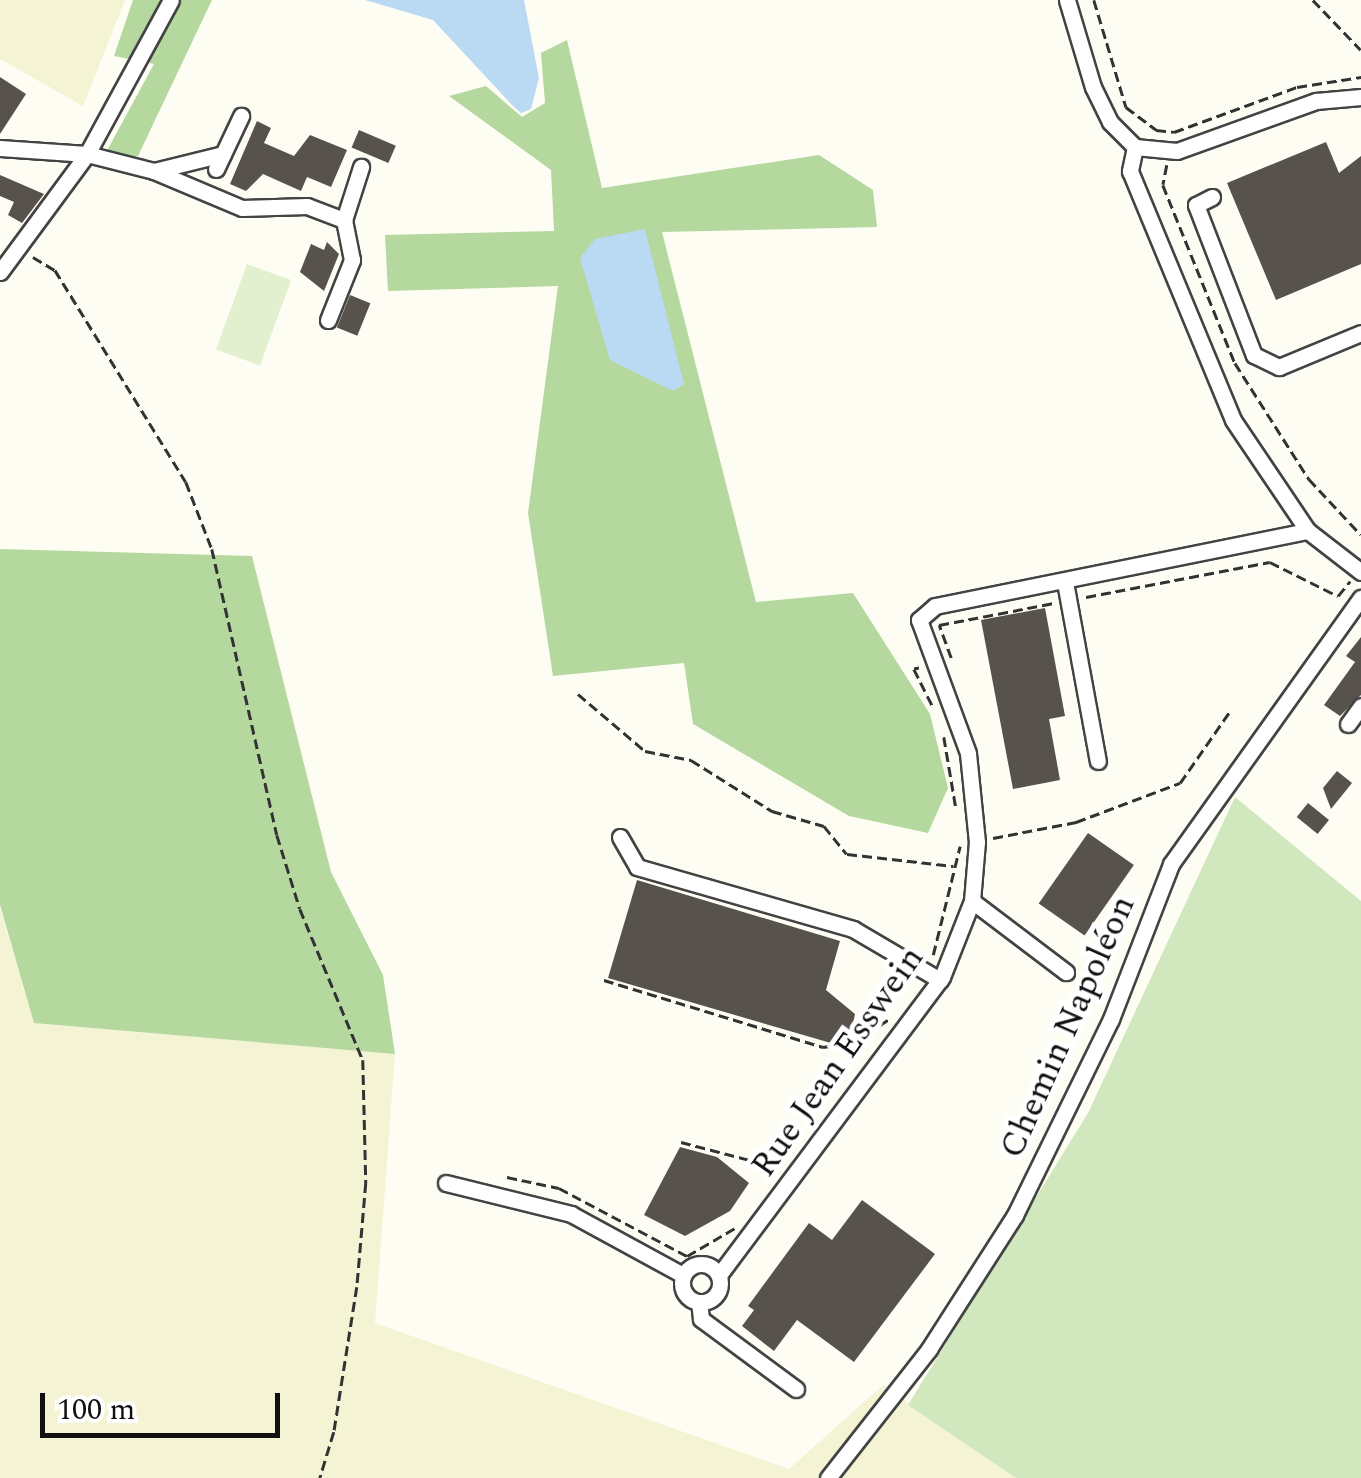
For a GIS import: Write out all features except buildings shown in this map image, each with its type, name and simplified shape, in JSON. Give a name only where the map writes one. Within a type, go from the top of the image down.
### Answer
[{"type":"street","points":[[0,272],[88,154],[171,0]]},
{"type":"street","points":[[1067,0],[1093,87],[1110,122],[1135,146],[1177,151],[1316,101],[1361,97]]},
{"type":"street","points":[[154,171],[220,162],[241,116]]},
{"type":"street","points":[[1135,146],[1130,172],[1233,420],[1308,532],[1360,571]]},
{"type":"street","points":[[0,148],[88,154],[154,171],[242,208],[307,206],[344,220]]},
{"type":"street","points":[[328,320],[352,260],[344,220],[362,168]]},
{"type":"street","points":[[1212,197],[1196,205],[1254,355],[1279,367],[1361,334]]},
{"type":"street","name":"Rue Jean Esswein","points":[[718,1276],[940,980],[972,901],[977,842],[968,753],[920,620],[936,606],[1308,532]]},
{"type":"street","points":[[1065,582],[1098,761]]},
{"type":"street","name":"Chemin Napoléon","points":[[828,1478],[929,1348],[1015,1216],[1111,1019],[1171,864],[1361,598]]},
{"type":"street","points":[[1348,724],[1361,706]]},
{"type":"street","points":[[620,838],[637,866],[854,929],[940,980]]},
{"type":"street","points":[[972,901],[1066,972]]},
{"type":"street","points":[[446,1183],[571,1214],[684,1275]]},
{"type":"street","points":[[684,1275],[704,1264],[718,1276],[716,1294],[699,1302]]},
{"type":"street","points":[[684,1275],[684,1292],[699,1302],[702,1319],[796,1389]]},
{"type":"path","points":[[1094,0],[1126,107],[1156,130],[1174,132],[1296,87],[1361,77]]},
{"type":"path","points":[[1313,0],[1361,50]]},
{"type":"path","points":[[19,249],[56,270],[186,482],[212,548],[283,854],[363,1060],[366,1183],[357,1287],[334,1432],[320,1478]]},
{"type":"path","points":[[957,812],[941,722],[914,669],[951,658],[939,625],[1270,562],[1338,596],[1360,571]]},
{"type":"path","points":[[578,694],[645,750],[692,760],[772,811],[824,826],[848,854],[956,867]]},
{"type":"path","points":[[977,842],[1076,822],[1180,783],[1230,711]]},
{"type":"path","points":[[924,972],[956,867],[959,830]]},
{"type":"path","points":[[604,980],[823,1047],[854,1042],[894,1015],[872,1045]]},
{"type":"path","points":[[681,1142],[782,1168],[771,1182]]},
{"type":"path","points":[[507,1177],[559,1188],[687,1256],[740,1224]]},
{"type":"green space","points":[[0,0],[125,0],[83,106],[0,59]]},
{"type":"green space","points":[[133,0],[212,0],[138,156],[103,158],[154,64],[114,56]]},
{"type":"green space","points":[[567,40],[602,188],[819,155],[873,190],[877,227],[662,232],[756,602],[853,593],[930,714],[948,788],[928,833],[849,816],[693,724],[684,663],[553,676],[528,513],[558,286],[388,291],[385,235],[554,231],[551,170],[449,96],[486,86],[522,117],[545,103],[541,53]]},
{"type":"green space","points":[[247,264],[291,280],[260,366],[216,350]]},
{"type":"green space","points":[[0,549],[252,556],[331,872],[383,975],[395,1054],[34,1023],[0,905]]},
{"type":"green space","points":[[1235,797],[1361,901],[1361,1478],[1016,1478],[908,1405],[1088,1113]]},
{"type":"green space","points":[[0,908],[34,1023],[395,1054],[375,1323],[789,1469],[883,1385],[1016,1478],[0,1478]]},
{"type":"water","points":[[365,0],[524,0],[539,78],[531,109],[521,113],[512,105],[433,20]]},
{"type":"water","points":[[645,229],[684,384],[673,391],[610,360],[580,258],[595,239]]}]
